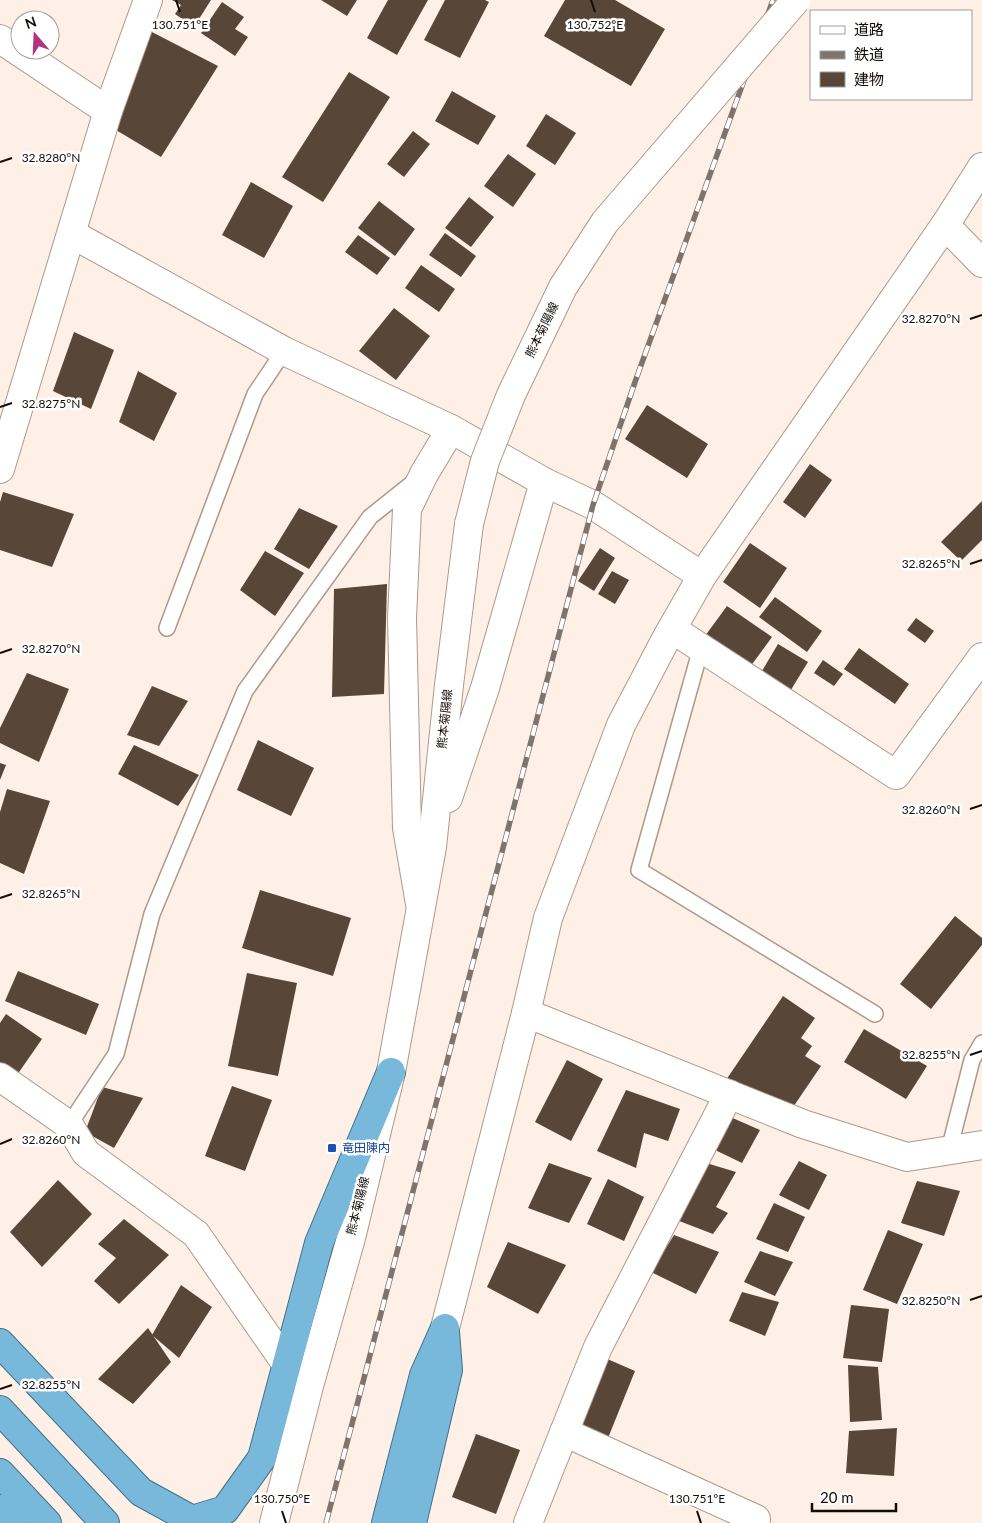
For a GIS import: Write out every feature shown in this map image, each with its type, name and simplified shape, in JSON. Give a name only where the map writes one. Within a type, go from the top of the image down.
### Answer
[{"type":"highway","points":[[0,1343],[141,1492],[192,1520],[225,1510],[262,1458],[318,1243],[391,1072]]},
{"type":"highway","points":[[386,1523],[424,1374],[445,1328]]},
{"type":"highway","points":[[412,1523],[448,1370],[445,1328]]},
{"type":"highway","points":[[0,1410],[105,1523]]},
{"type":"highway","points":[[0,1473],[47,1523]]},
{"type":"highway","points":[[0,1509],[13,1523]]},
{"type":"street","points":[[0,469],[108,111],[148,0]]},
{"type":"street","name":"熊本菊陽線","points":[[274,1523],[309,1386],[351,1238],[391,1072],[432,847],[449,685],[469,524],[485,460],[511,395],[563,287],[605,222],[796,0]]},
{"type":"street","points":[[0,39],[108,111]]},
{"type":"street","points":[[445,1328],[526,1013],[548,918],[621,724],[702,576],[945,225],[982,167]]},
{"type":"street","points":[[945,225],[982,263]]},
{"type":"street","points":[[72,234],[284,351],[451,429],[544,482],[593,506],[702,576]]},
{"type":"street","points":[[421,908],[407,828],[402,618],[407,509],[424,474],[451,429]]},
{"type":"street","points":[[432,847],[485,688],[544,482]]},
{"type":"street","points":[[672,629],[896,775],[982,657]]},
{"type":"street","points":[[526,1013],[803,1124],[907,1156],[949,1150],[981,1149]]},
{"type":"street","points":[[0,1077],[69,1125],[86,1153],[196,1234],[287,1365],[309,1386]]},
{"type":"street","points":[[528,1523],[598,1347],[729,1094]]},
{"type":"street","points":[[564,1432],[756,1519]]},
{"type":"lane","points":[[167,628],[255,394],[284,351]]},
{"type":"lane","points":[[69,1125],[116,1054],[152,914],[245,690],[370,517],[424,474]]},
{"type":"lane","points":[[701,648],[639,870],[875,1014]]},
{"type":"lane","points":[[949,1150],[972,1060],[982,1043]]},
{"type":"building","points":[[172,0],[211,0],[194,27],[175,14],[181,5]]},
{"type":"building","points":[[321,0],[357,0],[347,16]]},
{"type":"building","points":[[388,0],[428,0],[397,55],[367,38]]},
{"type":"building","points":[[445,0],[485,0],[489,2],[460,58],[424,40]]},
{"type":"building","points":[[565,0],[615,0],[665,29],[631,86],[544,36]]},
{"type":"building","points":[[222,2],[244,17],[235,29],[248,37],[235,56],[201,33]]},
{"type":"building","points":[[148,30],[218,66],[161,157],[111,127]]},
{"type":"building","points":[[349,72],[390,97],[323,202],[282,177]]},
{"type":"building","points":[[452,91],[496,116],[478,145],[435,121]]},
{"type":"building","points":[[546,114],[576,133],[555,165],[526,146]]},
{"type":"building","points":[[413,131],[430,144],[404,177],[387,164]]},
{"type":"building","points":[[508,154],[536,174],[513,207],[484,186]]},
{"type":"building","points":[[251,182],[293,206],[264,258],[222,235]]},
{"type":"building","points":[[469,197],[494,217],[471,247],[445,228]]},
{"type":"building","points":[[379,201],[415,229],[395,256],[358,228]]},
{"type":"building","points":[[445,233],[476,256],[461,277],[429,255]]},
{"type":"building","points":[[358,235],[390,258],[377,275],[345,252]]},
{"type":"building","points":[[421,265],[455,289],[439,312],[405,288]]},
{"type":"building","points":[[394,308],[430,336],[396,380],[359,351]]},
{"type":"building","points":[[74,332],[114,350],[91,409],[53,391]]},
{"type":"building","points":[[138,371],[177,393],[154,441],[119,422]]},
{"type":"building","points":[[647,405],[708,444],[687,478],[625,439]]},
{"type":"building","points":[[810,464],[832,480],[805,518],[783,502]]},
{"type":"building","points":[[3,492],[74,514],[52,567],[0,550],[0,502]]},
{"type":"building","points":[[982,501],[982,540],[961,561],[941,542]]},
{"type":"building","points":[[299,508],[338,526],[309,569],[274,549]]},
{"type":"building","points":[[750,543],[787,568],[760,608],[723,582]]},
{"type":"building","points":[[600,548],[615,558],[594,591],[578,581]]},
{"type":"building","points":[[265,551],[304,573],[275,616],[240,590]]},
{"type":"building","points":[[612,571],[629,580],[615,604],[598,594]]},
{"type":"building","points":[[387,584],[384,694],[332,697],[334,589]]},
{"type":"building","points":[[775,597],[822,631],[807,652],[759,617]]},
{"type":"building","points":[[727,606],[772,637],[750,667],[705,636]]},
{"type":"building","points":[[916,618],[934,631],[925,643],[907,630]]},
{"type":"building","points":[[778,644],[808,662],[789,693],[759,676]]},
{"type":"building","points":[[859,648],[909,684],[895,704],[844,669]]},
{"type":"building","points":[[823,660],[843,674],[834,686],[814,673]]},
{"type":"building","points":[[27,673],[69,689],[39,762],[0,743],[0,728]]},
{"type":"building","points":[[152,686],[188,701],[159,746],[127,735]]},
{"type":"building","points":[[258,740],[314,768],[291,816],[237,790]]},
{"type":"building","points":[[134,745],[199,775],[178,806],[118,774]]},
{"type":"building","points":[[0,763],[6,765],[0,780]]},
{"type":"building","points":[[7,789],[50,801],[24,874],[0,863],[0,812]]},
{"type":"building","points":[[260,890],[351,918],[333,976],[242,948]]},
{"type":"building","points":[[955,916],[982,938],[982,945],[931,1009],[900,984]]},
{"type":"building","points":[[18,971],[99,1004],[86,1035],[5,1001]]},
{"type":"building","points":[[247,973],[297,983],[278,1076],[228,1066]]},
{"type":"building","points":[[783,996],[815,1018],[801,1038],[812,1046],[805,1056],[821,1066],[785,1119],[726,1080]]},
{"type":"building","points":[[6,1014],[42,1039],[17,1075],[0,1064],[0,1023]]},
{"type":"building","points":[[864,1029],[927,1066],[906,1099],[844,1062]]},
{"type":"building","points":[[567,1060],[603,1079],[571,1141],[535,1122]]},
{"type":"building","points":[[232,1086],[272,1100],[245,1171],[205,1156]]},
{"type":"building","points":[[102,1087],[143,1098],[114,1148],[85,1132]]},
{"type":"building","points":[[626,1090],[680,1109],[668,1141],[644,1133],[636,1168],[597,1151]]},
{"type":"building","points":[[728,1116],[760,1130],[742,1163],[711,1148]]},
{"type":"building","points":[[799,1161],[827,1175],[809,1210],[779,1195]]},
{"type":"building","points":[[703,1162],[736,1172],[716,1207],[728,1213],[713,1234],[674,1219]]},
{"type":"building","points":[[549,1163],[592,1178],[569,1223],[528,1208]]},
{"type":"building","points":[[608,1179],[644,1197],[624,1241],[587,1224]]},
{"type":"building","points":[[58,1180],[92,1214],[42,1267],[10,1232]]},
{"type":"building","points":[[917,1181],[960,1191],[944,1236],[901,1223]]},
{"type":"building","points":[[774,1203],[805,1217],[788,1252],[756,1239]]},
{"type":"building","points":[[124,1219],[169,1255],[119,1304],[94,1281],[116,1258],[98,1244]]},
{"type":"building","points":[[888,1230],[923,1244],[897,1304],[863,1290]]},
{"type":"building","points":[[674,1235],[719,1252],[696,1294],[651,1272]]},
{"type":"building","points":[[508,1242],[566,1265],[538,1314],[487,1287]]},
{"type":"building","points":[[760,1251],[793,1262],[775,1296],[744,1282]]},
{"type":"building","points":[[181,1285],[212,1307],[179,1358],[152,1335]]},
{"type":"building","points":[[742,1292],[779,1302],[765,1336],[729,1321]]},
{"type":"building","points":[[851,1305],[889,1309],[882,1362],[843,1358]]},
{"type":"building","points":[[148,1328],[171,1362],[133,1404],[98,1379]]},
{"type":"building","points":[[605,1358],[635,1371],[606,1443],[576,1431]]},
{"type":"building","points":[[848,1365],[878,1367],[882,1420],[850,1422]]},
{"type":"building","points":[[897,1428],[894,1476],[846,1473],[849,1431]]},
{"type":"building","points":[[476,1434],[520,1450],[496,1514],[452,1497]]},
{"type":"railway","points":[[326,1523],[593,505],[635,382],[773,0]]},
{"type":"place","name":"竜田陳内","points":[[332,1148]]}]
